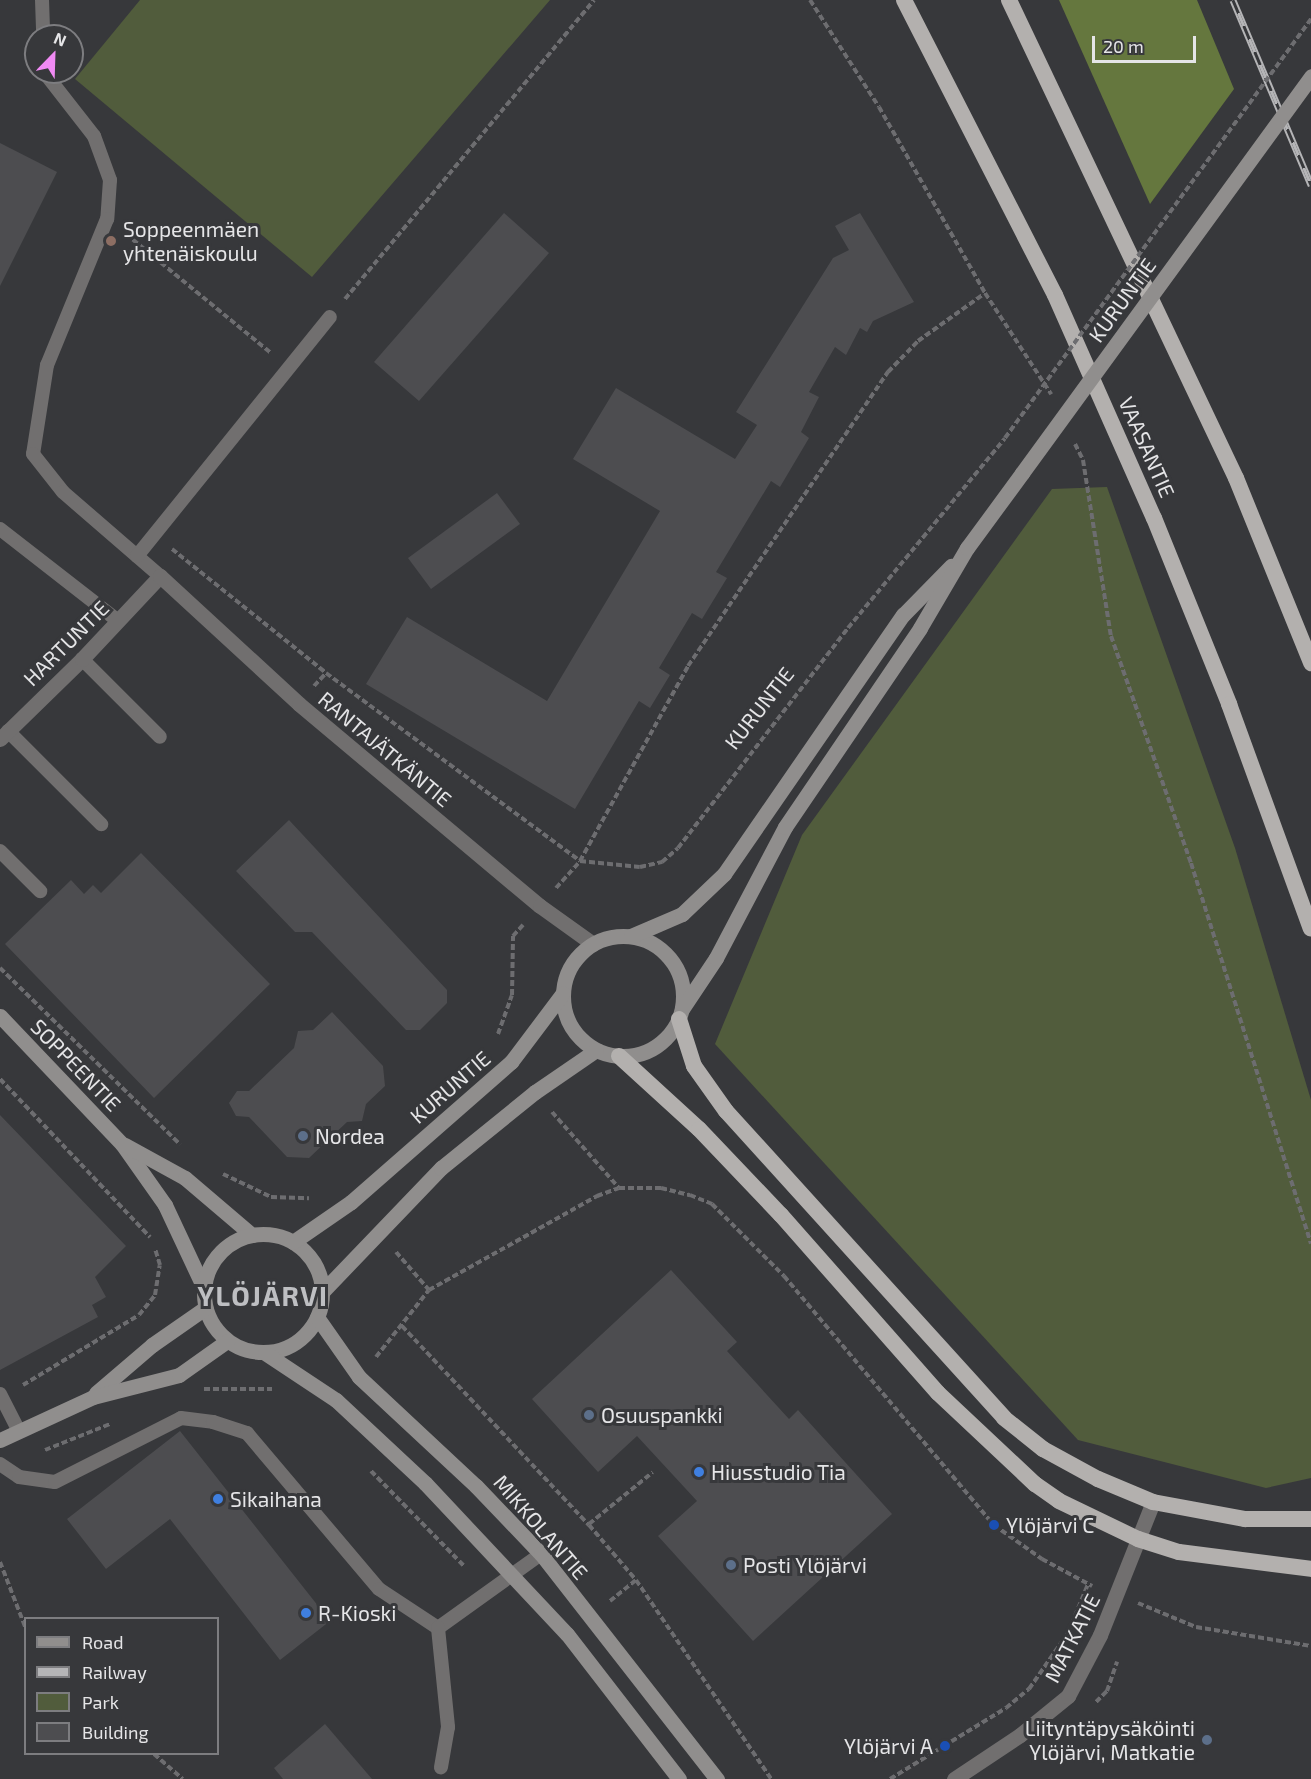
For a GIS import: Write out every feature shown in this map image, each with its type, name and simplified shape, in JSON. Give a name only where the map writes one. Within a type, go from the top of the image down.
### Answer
[{"type":"highway","name":"VAASANTIE","points":[[904,0],[1055,295],[1145,497],[1229,704],[1311,929]]},
{"type":"highway","points":[[1009,0],[1236,478],[1311,663]]},
{"type":"highway","points":[[681,1014],[694,1065],[726,1111],[1004,1418],[1043,1449],[1098,1479],[1153,1502],[1245,1519],[1311,1519]]},
{"type":"highway","points":[[619,1056],[662,1092],[781,1215],[885,1336],[1005,1459],[1059,1501],[1138,1539],[1179,1552],[1311,1569]]},
{"type":"main road","name":"KURUNTIE","points":[[681,1014],[716,958],[785,827],[921,628],[967,548],[1311,76]]},
{"type":"main road","name":"KURUNTIE","points":[[631,936],[682,914],[724,874],[903,615],[967,548]]},
{"type":"main road","points":[[611,936],[631,936],[652,943],[669,957],[683,987],[681,1014],[655,1047],[638,1055],[619,1056],[596,1050],[571,1026],[563,993],[574,960],[593,944],[611,936]]},
{"type":"main road","name":"KURUNTIE","points":[[293,1242],[351,1202],[511,1062],[563,993]]},
{"type":"main road","name":"SOPPEENTIE","points":[[0,1016],[122,1144],[165,1205],[203,1286]]},
{"type":"main road","points":[[322,1292],[441,1168],[535,1092],[596,1050]]},
{"type":"main road","name":"SOPPEENTIE","points":[[122,1144],[185,1178],[252,1234]]},
{"type":"main road","points":[[252,1234],[267,1234],[293,1242],[314,1264],[322,1292],[317,1317],[305,1336],[286,1348],[265,1353],[245,1350],[227,1341],[213,1326],[205,1308],[203,1286],[219,1252],[252,1234]]},
{"type":"main road","points":[[93,1396],[152,1345],[205,1308]]},
{"type":"main road","name":"MIKKOLANTIE","points":[[317,1317],[359,1377],[476,1486],[541,1554],[717,1779]]},
{"type":"main road","points":[[0,1440],[93,1396],[179,1375],[227,1341]]},
{"type":"main road","points":[[265,1353],[336,1400],[425,1483],[515,1575],[574,1643],[679,1779]]},
{"type":"street","name":"HARTUNTIE","points":[[4,735],[82,659],[160,576]]},
{"type":"street","name":"RANTAJÄTKÄNTIE","points":[[160,576],[298,704],[540,906],[593,944]]},
{"type":"street","name":"MATKATIE","points":[[954,1779],[1020,1735],[1068,1696],[1118,1595],[1153,1502]]},
{"type":"lane","points":[[42,0],[43,24]]},
{"type":"lane","points":[[53,84],[94,136],[110,180],[107,219],[47,365],[33,454],[63,492],[160,576]]},
{"type":"lane","points":[[137,556],[330,317]]},
{"type":"lane","points":[[0,530],[118,621]]},
{"type":"lane","points":[[82,659],[160,737]]},
{"type":"lane","points":[[4,735],[101,824]]},
{"type":"lane","points":[[0,851],[40,891]]},
{"type":"lane","points":[[0,1396],[18,1430]]},
{"type":"lane","points":[[2,1465],[19,1477],[55,1482],[182,1418],[213,1422],[248,1434],[379,1589],[438,1628]]},
{"type":"lane","points":[[438,1628],[515,1575],[541,1554]]},
{"type":"lane","points":[[438,1628],[448,1726],[441,1767]]},
{"type":"path","points":[[330,317],[594,0]]},
{"type":"path","points":[[810,0],[879,107],[985,293],[1052,397]]},
{"type":"path","name":"KURUNTIE","points":[[580,861],[640,867],[662,861],[678,848],[848,628],[1005,438],[1311,19]]},
{"type":"path","points":[[107,219],[290,369]]},
{"type":"path","points":[[511,1062],[495,1041],[512,995],[513,936],[580,861],[688,666],[888,372],[918,341],[985,293]]},
{"type":"path","points":[[1073,439],[1083,460],[1111,636],[1202,897],[1311,1244]]},
{"type":"path","points":[[155,535],[326,673],[580,861]]},
{"type":"path","points":[[0,968],[188,1152]]},
{"type":"path","points":[[0,1079],[152,1239]]},
{"type":"path","points":[[535,1092],[619,1188]]},
{"type":"path","points":[[369,1366],[429,1290],[597,1196],[619,1188],[662,1188],[712,1204],[784,1275],[994,1525],[1041,1559],[1088,1584],[1196,1627],[1311,1646]]},
{"type":"path","points":[[0,1396],[109,1337],[139,1315]]},
{"type":"path","points":[[402,1326],[589,1525],[636,1580],[771,1779]]},
{"type":"path","points":[[201,1390],[273,1389],[282,1395]]},
{"type":"path","points":[[2,1465],[113,1422]]},
{"type":"path","points":[[589,1525],[654,1472]]},
{"type":"path","points":[[0,1562],[24,1624]]},
{"type":"path","points":[[600,1609],[636,1580]]},
{"type":"path","points":[[890,1779],[1006,1708],[1029,1689],[1068,1633],[1088,1584]]},
{"type":"path","points":[[155,1755],[183,1779]]},
{"type":"green space","points":[[140,0],[550,0],[312,277],[81,84],[84,84],[84,68]]},
{"type":"green space","points":[[1059,0],[1197,0],[1234,89],[1150,204]]},
{"type":"green space","points":[[1107,487],[1235,848],[1311,1100],[1311,1478],[1266,1488],[1078,1440],[715,1044],[802,835],[1052,489]]},
{"type":"building","points":[[0,143],[57,172],[0,286]]},
{"type":"building","points":[[504,213],[549,253],[419,401],[374,362]]},
{"type":"building","points":[[860,213],[914,302],[873,321],[867,332],[860,328],[846,355],[835,347],[809,392],[819,397],[801,432],[809,438],[780,487],[771,481],[716,572],[727,578],[702,619],[692,613],[659,668],[670,675],[650,708],[639,701],[575,809],[366,684],[407,617],[547,701],[660,511],[573,459],[616,388],[735,459],[757,425],[736,412],[833,258],[849,250],[835,226]]},
{"type":"building","points":[[497,493],[520,524],[431,589],[408,558]]},
{"type":"building","points":[[289,820],[447,990],[447,1003],[420,1030],[406,1030],[312,932],[295,932],[236,871]]},
{"type":"building","points":[[141,853],[270,984],[154,1098],[5,944],[71,880],[84,894],[93,885],[101,893]]},
{"type":"building","points":[[332,1012],[383,1066],[385,1086],[366,1104],[362,1121],[347,1122],[309,1158],[287,1157],[249,1117],[236,1116],[229,1103],[237,1091],[249,1091],[294,1048],[298,1031],[313,1030]]},
{"type":"building","points":[[0,1115],[126,1246],[95,1277],[106,1297],[92,1305],[98,1317],[0,1370]]},
{"type":"building","points":[[671,1270],[737,1342],[727,1351],[789,1419],[798,1410],[892,1514],[753,1641],[658,1536],[697,1501],[637,1436],[598,1472],[532,1399]]},
{"type":"building","points":[[180,1431],[330,1621],[280,1660],[170,1519],[106,1569],[67,1519]]},
{"type":"building","points":[[325,1724],[372,1779],[283,1779],[274,1768]]},
{"type":"railway","points":[[1233,0],[1311,185]]},
{"type":"place","name":"Soppeenmäen yhtenäiskoulu","points":[[111,241]]},
{"type":"place","name":"Nordea","points":[[303,1136]]},
{"type":"place","name":"Osuuspankki","points":[[589,1415]]},
{"type":"place","name":"Hiusstudio Tia","points":[[699,1472]]},
{"type":"place","name":"Sikaihana","points":[[218,1499]]},
{"type":"place","name":"Ylöjärvi C","points":[[994,1525]]},
{"type":"place","name":"Posti Ylöjärvi","points":[[731,1565]]},
{"type":"place","name":"R-Kioski","points":[[306,1613]]},
{"type":"place","name":"Liityntäpysäköinti Ylöjärvi, Matkatie","points":[[1207,1740]]},
{"type":"place","name":"Ylöjärvi A","points":[[945,1746]]},
{"type":"district","name":"YLÖJÄRVI","points":[[263,1296]]}]
